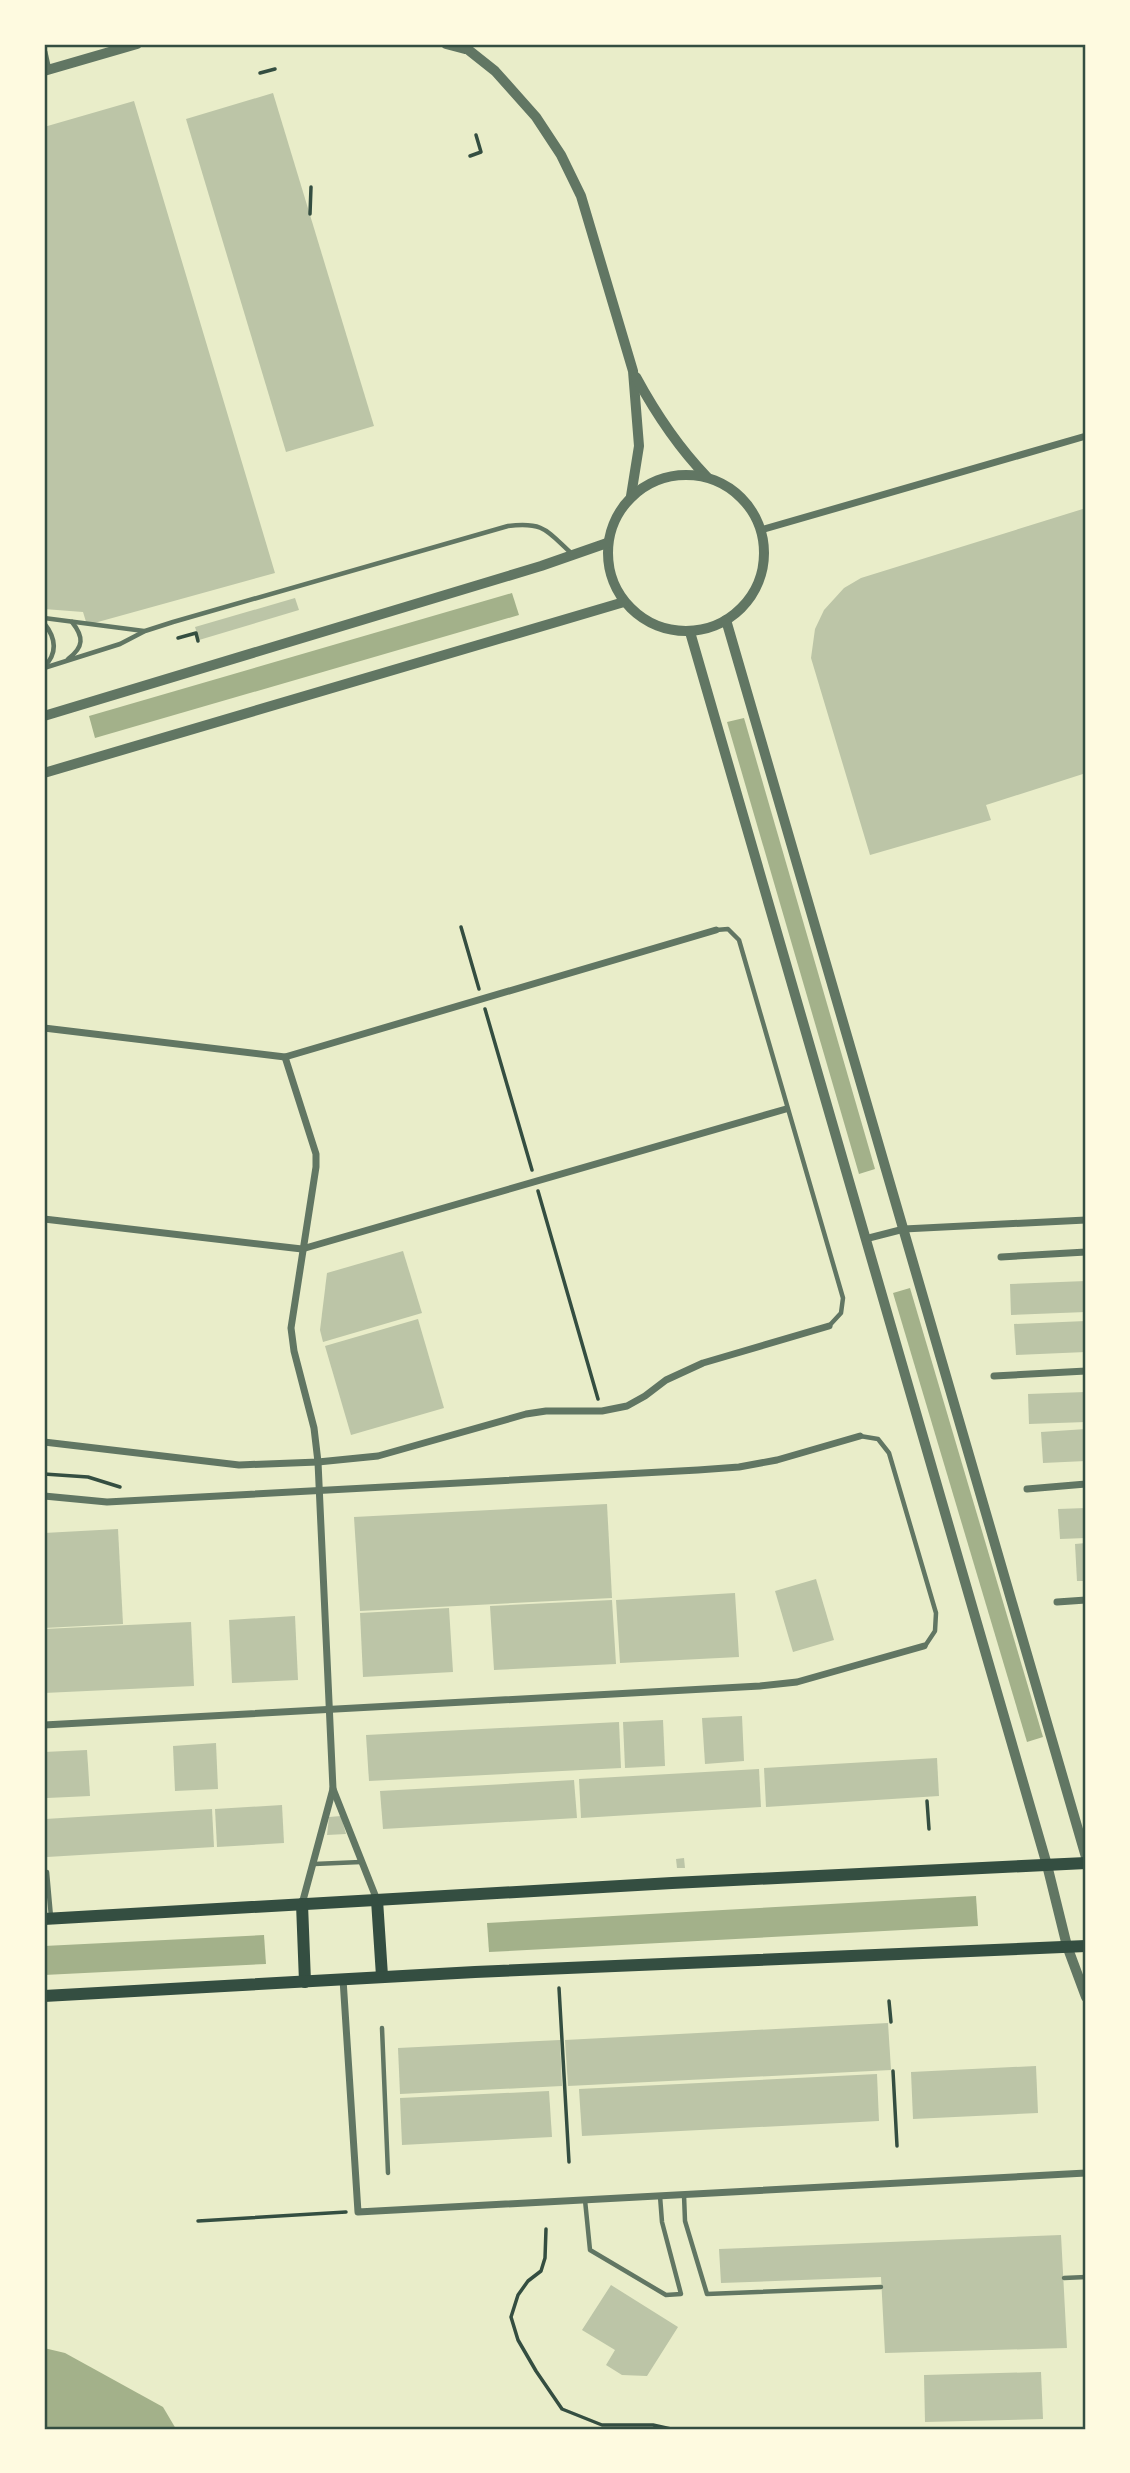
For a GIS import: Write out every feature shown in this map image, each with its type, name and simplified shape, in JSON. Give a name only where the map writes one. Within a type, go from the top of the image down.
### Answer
[{"type":"main road","points":[[47,1919],[1086,1863]]},
{"type":"main road","points":[[377,1900],[382,1976]]},
{"type":"main road","points":[[302,1904],[306,1982]]},
{"type":"main road","points":[[44,1996],[382,1976],[1086,1946]]},
{"type":"street","points":[[44,52],[46,70],[137,44]]},
{"type":"street","points":[[446,44],[463,46],[495,71],[536,117],[561,155],[581,196],[633,371],[654,412],[708,478]]},
{"type":"street","points":[[631,496],[639,446],[633,371]]},
{"type":"street","points":[[761,530],[1086,436]]},
{"type":"street","points":[[687,474],[708,478],[731,489],[750,507],[761,530],[765,555],[760,581],[746,604],[726,620],[709,628],[690,632],[665,629],[642,619],[624,602],[613,584],[607,564],[607,544],[615,518],[631,496],[648,484],[687,474]]},
{"type":"street","points":[[44,716],[607,544]]},
{"type":"street","points":[[44,773],[624,602]]},
{"type":"street","points":[[726,620],[1086,1857]]},
{"type":"street","points":[[690,632],[1047,1865],[1067,1946],[1086,1997]]},
{"type":"street","points":[[44,1028],[285,1057],[716,930]]},
{"type":"street","points":[[285,1057],[316,1154],[291,1328],[294,1351],[314,1428],[318,1462],[332,1789],[302,1904]]},
{"type":"street","points":[[44,1219],[302,1249],[786,1109]]},
{"type":"street","points":[[865,1239],[904,1229],[1086,1220]]},
{"type":"street","points":[[1001,1257],[1086,1252]]},
{"type":"street","points":[[44,1442],[239,1465],[318,1462],[378,1456],[526,1414],[546,1411],[602,1411],[626,1406],[666,1380],[703,1363],[829,1326]]},
{"type":"street","points":[[994,1376],[1086,1371]]},
{"type":"street","points":[[44,1496],[107,1502],[138,1501],[738,1467],[777,1460],[860,1436]]},
{"type":"street","points":[[1027,1489],[1086,1484]]},
{"type":"street","points":[[1057,1602],[1086,1600]]},
{"type":"street","points":[[44,1725],[785,1684],[924,1646]]},
{"type":"street","points":[[332,1789],[377,1900]]},
{"type":"street","points":[[343,1979],[358,2212],[1086,2173]]},
{"type":"lane","points":[[44,668],[120,643],[145,631],[310,581],[508,526],[530,523],[543,527],[574,556]]},
{"type":"lane","points":[[44,618],[145,631]]},
{"type":"lane","points":[[64,662],[77,653],[82,645],[82,637],[72,622]]},
{"type":"lane","points":[[44,624],[52,634],[54,646],[52,659],[44,668]]},
{"type":"lane","points":[[716,930],[728,929],[739,940],[842,1298],[841,1313],[829,1326]]},
{"type":"lane","points":[[860,1436],[878,1439],[889,1453],[936,1613],[935,1631],[924,1646]]},
{"type":"lane","points":[[313,1864],[363,1861]]},
{"type":"lane","points":[[47,1872],[47,1919]]},
{"type":"lane","points":[[382,2028],[388,2173]]},
{"type":"lane","points":[[684,2194],[685,2221],[707,2294],[881,2287]]},
{"type":"lane","points":[[585,2200],[590,2250],[666,2295],[681,2294],[662,2222],[660,2196]]},
{"type":"lane","points":[[1063,2278],[1086,2277]]},
{"type":"path","points":[[260,74],[275,69]]},
{"type":"path","points":[[470,156],[481,152],[476,135]]},
{"type":"path","points":[[310,214],[311,187]]},
{"type":"path","points":[[178,638],[196,633],[198,641]]},
{"type":"path","points":[[44,1473],[110,1482],[138,1501]]},
{"type":"path","points":[[927,1801],[929,1829]]},
{"type":"path","points":[[559,1988],[569,2162]]},
{"type":"path","points":[[889,2001],[891,2022]]},
{"type":"path","points":[[893,2071],[897,2146]]},
{"type":"path","points":[[198,2221],[358,2212]]},
{"type":"path","points":[[546,2229],[545,2258],[541,2271],[528,2281],[518,2295],[511,2318],[518,2340],[536,2371],[562,2409],[602,2425],[653,2425],[671,2429]]},
{"type":"shaded area","points":[[512,593],[519,615],[95,738],[89,716]]},
{"type":"shaded area","points":[[744,718],[875,1169],[859,1174],[727,722]]},
{"type":"shaded area","points":[[910,1288],[1043,1737],[1027,1742],[893,1293]]},
{"type":"shaded area","points":[[976,1896],[978,1926],[489,1952],[487,1923]]},
{"type":"shaded area","points":[[264,1935],[266,1964],[44,1975],[44,1946]]},
{"type":"shaded area","points":[[44,2348],[65,2353],[163,2407],[176,2429],[44,2429]]},
{"type":"building","points":[[273,93],[374,426],[286,452],[186,119]]},
{"type":"building","points":[[134,101],[275,573],[87,625],[83,612],[44,609],[44,127]]},
{"type":"building","points":[[1086,508],[1086,773],[986,805],[991,820],[870,855],[811,658],[815,629],[824,610],[844,588],[861,578]]},
{"type":"building","points":[[295,598],[299,610],[199,640],[195,627]]},
{"type":"building","points":[[403,1251],[422,1313],[323,1342],[320,1330],[327,1273]]},
{"type":"building","points":[[1086,1281],[1086,1312],[1011,1315],[1010,1284]]},
{"type":"building","points":[[418,1319],[444,1408],[351,1435],[325,1346]]},
{"type":"building","points":[[1086,1321],[1086,1352],[1016,1355],[1014,1324]]},
{"type":"building","points":[[1086,1392],[1086,1422],[1029,1424],[1028,1394]]},
{"type":"building","points":[[1086,1429],[1086,1461],[1043,1463],[1041,1432]]},
{"type":"building","points":[[607,1504],[612,1598],[360,1611],[354,1517]]},
{"type":"building","points":[[1086,1508],[1086,1538],[1060,1539],[1058,1509]]},
{"type":"building","points":[[118,1529],[123,1624],[44,1628],[44,1533]]},
{"type":"building","points":[[1086,1543],[1086,1581],[1077,1581],[1075,1544]]},
{"type":"building","points":[[816,1579],[834,1640],[793,1652],[775,1591]]},
{"type":"building","points":[[735,1593],[739,1657],[620,1663],[616,1600]]},
{"type":"building","points":[[612,1600],[616,1664],[494,1670],[490,1606]]},
{"type":"building","points":[[449,1608],[453,1672],[363,1677],[360,1613]]},
{"type":"building","points":[[295,1616],[298,1680],[232,1683],[229,1620]]},
{"type":"building","points":[[191,1622],[194,1686],[44,1693],[44,1629]]},
{"type":"building","points":[[742,1716],[744,1761],[705,1764],[702,1718]]},
{"type":"building","points":[[663,1720],[665,1766],[625,1768],[623,1722]]},
{"type":"building","points":[[619,1722],[621,1768],[369,1781],[366,1735]]},
{"type":"building","points":[[216,1743],[218,1789],[175,1791],[173,1746]]},
{"type":"building","points":[[87,1750],[90,1796],[47,1798],[44,1752]]},
{"type":"building","points":[[937,1758],[939,1796],[766,1807],[764,1768]]},
{"type":"building","points":[[759,1769],[761,1807],[581,1818],[579,1779]]},
{"type":"building","points":[[574,1780],[577,1818],[383,1829],[380,1791]]},
{"type":"building","points":[[282,1805],[284,1843],[217,1847],[215,1809]]},
{"type":"building","points":[[212,1809],[214,1847],[47,1857],[45,1819]]},
{"type":"building","points":[[341,1816],[346,1834],[327,1835],[329,1817]]},
{"type":"building","points":[[684,1858],[685,1868],[677,1868],[676,1859]]},
{"type":"building","points":[[888,2023],[891,2070],[568,2086],[565,2040]]},
{"type":"building","points":[[560,2040],[562,2086],[400,2094],[398,2048]]},
{"type":"building","points":[[1036,2066],[1038,2113],[913,2119],[911,2072]]},
{"type":"building","points":[[877,2074],[879,2121],[582,2136],[579,2089]]},
{"type":"building","points":[[549,2091],[552,2137],[402,2145],[400,2098]]},
{"type":"building","points":[[1061,2235],[1067,2348],[885,2353],[881,2277],[721,2283],[719,2249]]},
{"type":"building","points":[[611,2285],[678,2327],[647,2376],[622,2375],[606,2365],[615,2350],[582,2330]]},
{"type":"building","points":[[1041,2372],[1043,2419],[925,2422],[924,2375]]}]
